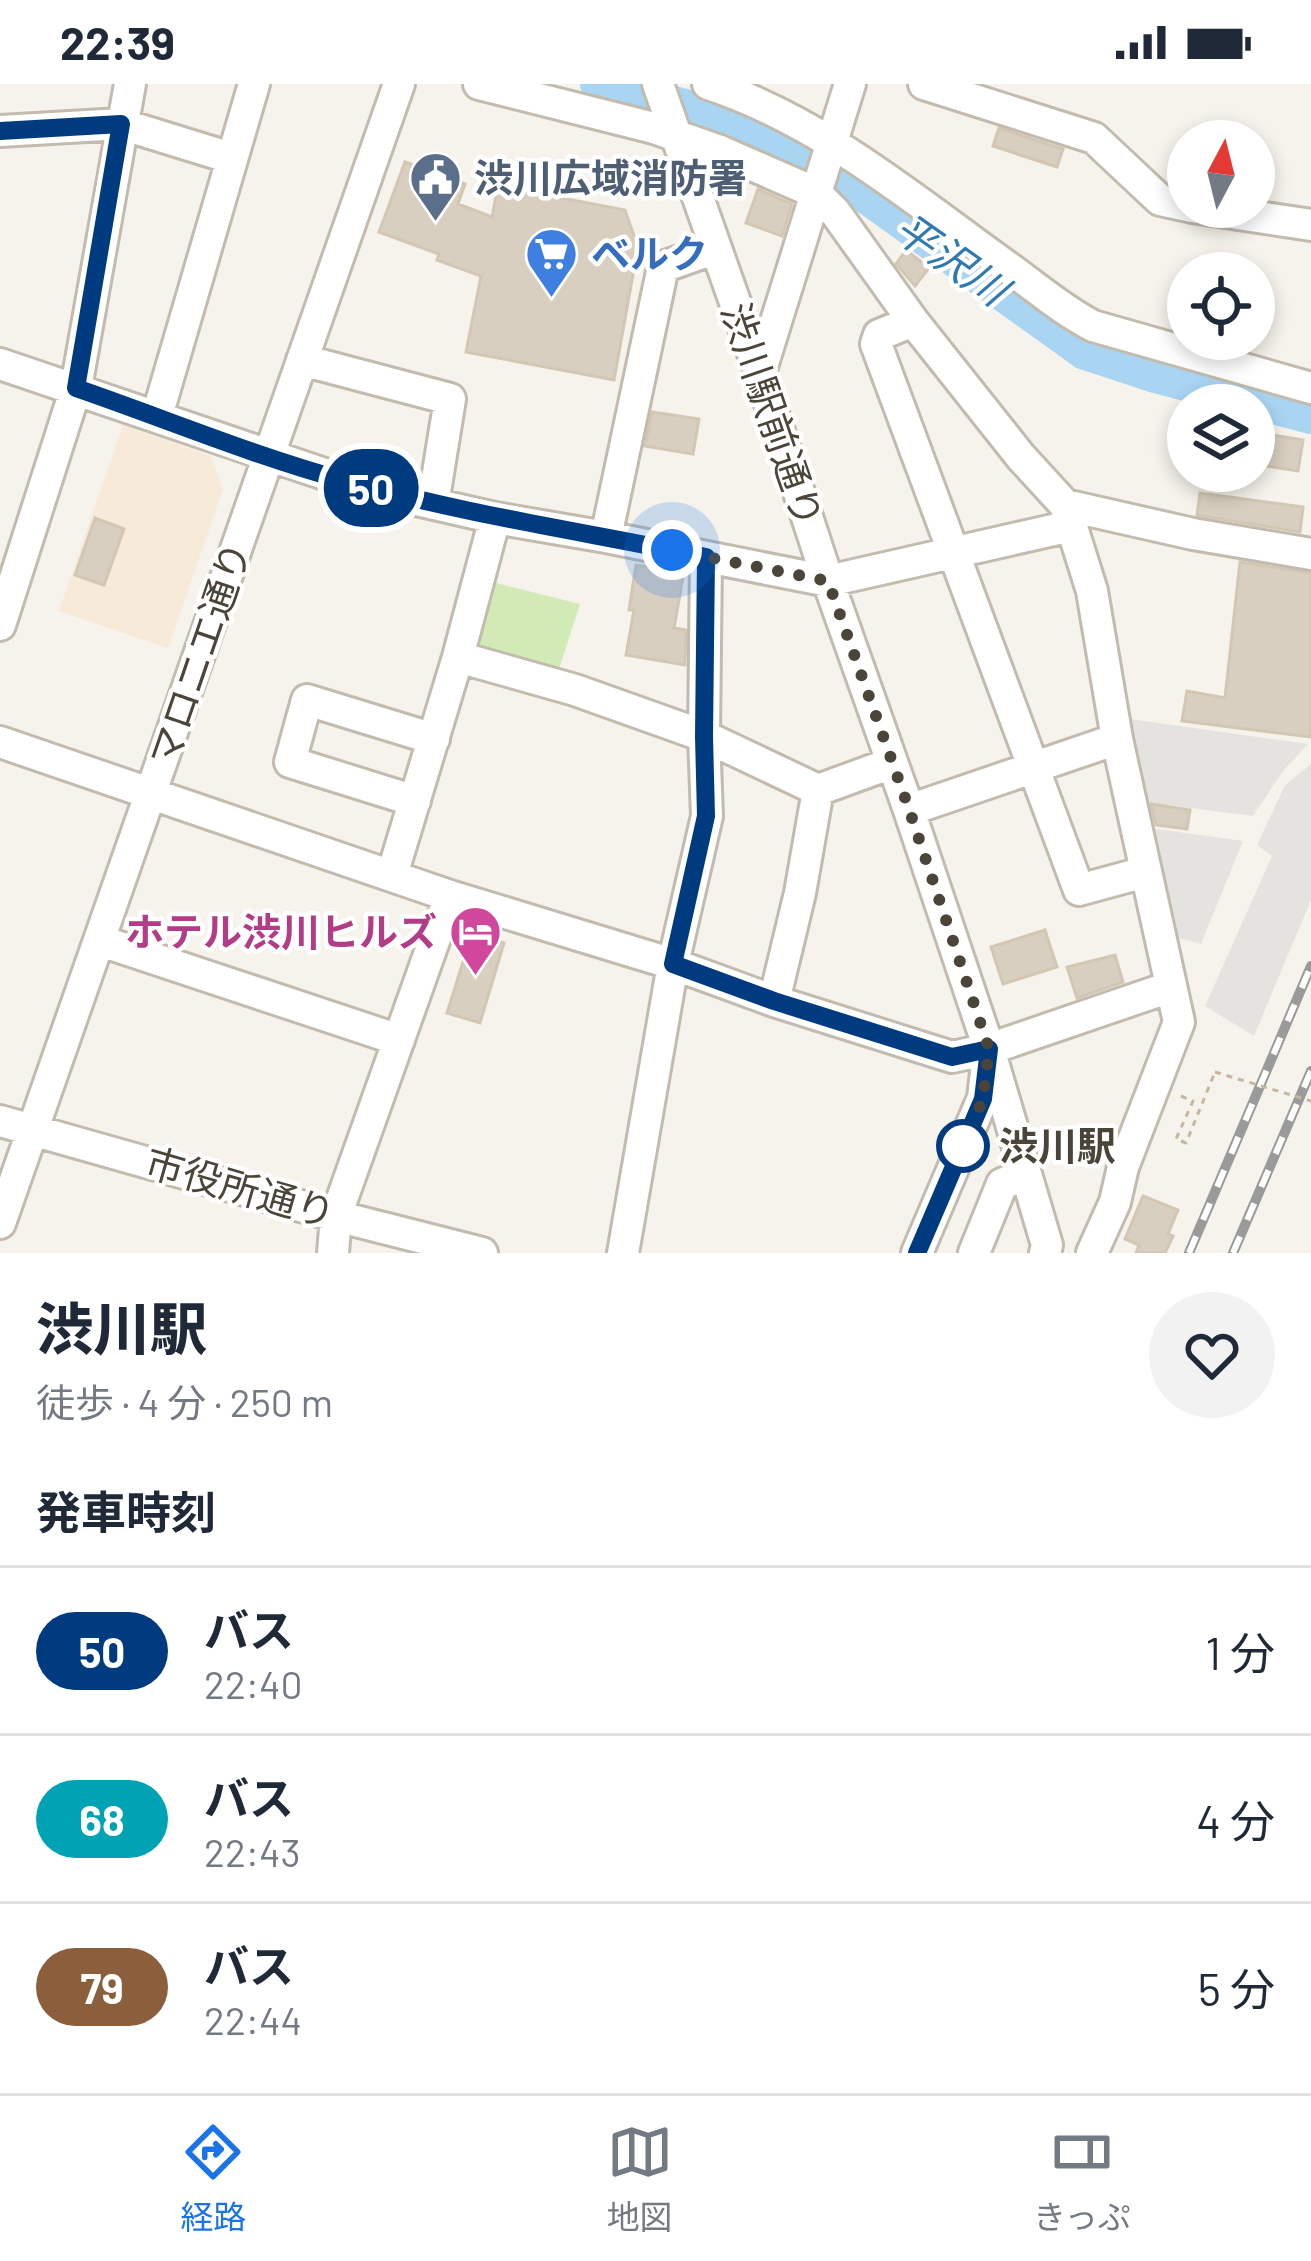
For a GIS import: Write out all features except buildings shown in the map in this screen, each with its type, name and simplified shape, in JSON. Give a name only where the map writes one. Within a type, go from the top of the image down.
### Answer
[{"type":"street","points":[[0,626],[76,388],[130,84]]},
{"type":"street","points":[[157,416],[254,84]]},
{"type":"street","name":"マロニエ通り","points":[[0,1223],[398,84]]},
{"type":"street","points":[[479,84],[673,129],[817,190],[913,321],[1068,516],[1092,591],[1117,739],[1179,1022],[1092,1253]]},
{"type":"street","name":"渋川駅前通り","points":[[658,84],[989,1049],[1047,1245],[1045,1253]]},
{"type":"street","points":[[760,373],[850,84]]},
{"type":"street","points":[[924,84],[1094,138],[1167,202]]},
{"type":"street","points":[[722,86],[831,145],[1093,326],[1311,388]]},
{"type":"street","points":[[0,131],[121,124],[231,158]]},
{"type":"street","points":[[1275,220],[1311,225]]},
{"type":"street","points":[[606,537],[663,267],[716,248]]},
{"type":"street","points":[[913,321],[879,335],[876,344],[1079,890],[1145,872]]},
{"type":"street","points":[[302,360],[450,399],[433,504]]},
{"type":"street","points":[[0,364],[339,479],[433,504],[828,581],[953,553],[1068,516],[1311,554]]},
{"type":"street","points":[[392,875],[495,518]]},
{"type":"street","points":[[623,1253],[673,964],[706,816],[706,557]]},
{"type":"street","points":[[458,657],[575,690],[704,736],[818,790],[892,763]]},
{"type":"street","points":[[415,801],[290,762],[307,700],[434,739]]},
{"type":"street","points":[[909,809],[1117,739]]},
{"type":"street","points":[[0,742],[450,896],[952,1057],[989,1049],[1170,987]]},
{"type":"street","points":[[774,1001],[818,790]]},
{"type":"street","points":[[333,1253],[336,1216],[450,896]]},
{"type":"street","points":[[101,941],[399,1040]]},
{"type":"street","points":[[917,1253],[983,1099],[989,1049]]},
{"type":"street","name":"市役所通り","points":[[0,1121],[482,1253]]},
{"type":"street","points":[[974,1253],[1002,1184],[1024,1175]]},
{"type":"path","points":[[1193,1101],[1176,1139],[1186,1143],[1215,1072],[1311,1102]]},
{"type":"shaded area","points":[[123,425],[210,456],[223,489],[168,648],[59,611]]},
{"type":"shaded area","points":[[1130,719],[1308,744],[1253,816],[1144,802]]},
{"type":"shaded area","points":[[1311,764],[1311,900],[1254,1036],[1205,1006],[1272,856],[1257,845],[1285,785]]},
{"type":"shaded area","points":[[1150,828],[1243,841],[1201,944],[1172,936]]},
{"type":"green space","points":[[488,581],[580,604],[556,678],[477,653],[473,638]]},
{"type":"waterway","name":"平沢川","points":[[598,84],[700,111],[804,157],[854,187],[1085,352],[1311,416]]},
{"type":"railway","points":[[1189,1253],[1311,966]]},
{"type":"railway","points":[[1233,1253],[1311,1071]]},
{"type":"bus line","name":"50","points":[[0,131],[121,124],[76,388],[371,488],[495,518],[706,557],[706,816],[673,964],[952,1057],[989,1049],[983,1099],[917,1253]]},
{"type":"place","name":"渋川広域消防署","points":[[435,224]]},
{"type":"place","name":"ベルク","points":[[552,300]]},
{"type":"place","name":"ホテル渋川ヒルズ","points":[[476,978]]},
{"type":"place","name":"渋川駅","points":[[963,1146]]},
{"type":"route","points":[[672,550],[828,581],[989,1049],[983,1099],[963,1146]]}]
